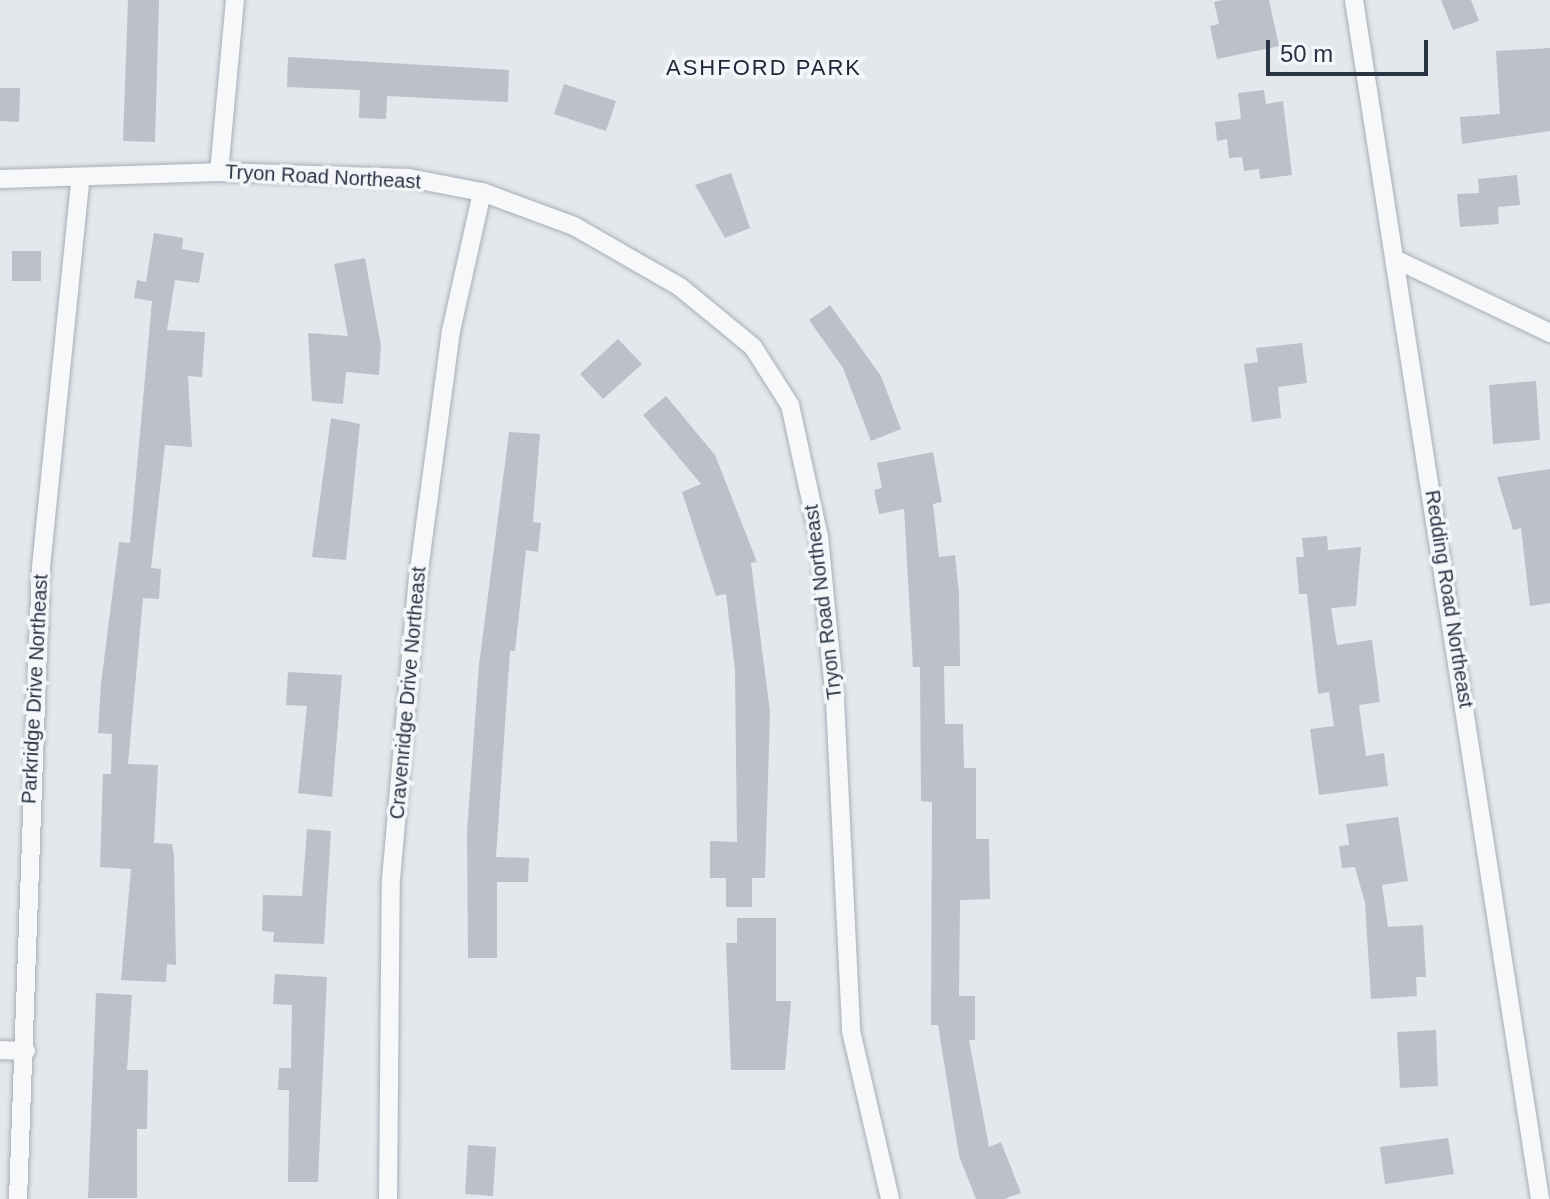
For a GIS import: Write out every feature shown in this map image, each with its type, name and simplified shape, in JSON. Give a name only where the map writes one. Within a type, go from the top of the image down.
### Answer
[{"type":"street","points":[[219,172],[235,0]]},
{"type":"street","name":"Redding Road Northeast","points":[[1354,0],[1397,260],[1540,1199]]},
{"type":"street","name":"Tryon Road Northeast","points":[[0,179],[80,181],[219,172],[409,178],[482,192],[574,226],[680,287],[753,347],[790,405],[819,537],[835,700],[851,1031],[890,1199]]},
{"type":"street","name":"Parkridge Drive Northeast","points":[[18,1199],[26,1051],[41,567],[80,181]]},
{"type":"street","name":"Cravenridge Drive Northeast","points":[[388,1199],[391,879],[417,594],[451,331],[482,192]]},
{"type":"street","points":[[1397,260],[1550,333]]},
{"type":"street","points":[[0,1050],[26,1051]]},
{"type":"building","points":[[128,0],[159,0],[155,142],[123,141]]},
{"type":"building","points":[[1269,0],[1279,46],[1217,59],[1210,26],[1219,24],[1214,2]]},
{"type":"building","points":[[1441,0],[1471,0],[1479,21],[1453,30]]},
{"type":"building","points":[[1550,48],[1550,131],[1462,144],[1460,117],[1500,114],[1496,51]]},
{"type":"building","points":[[288,57],[509,70],[508,102],[387,96],[386,119],[359,118],[360,90],[287,87]]},
{"type":"building","points":[[564,84],[616,101],[606,131],[554,114]]},
{"type":"building","points":[[0,88],[20,88],[19,122],[0,121]]},
{"type":"building","points":[[1264,90],[1266,104],[1283,101],[1292,175],[1260,179],[1259,169],[1244,171],[1242,157],[1229,158],[1227,139],[1217,141],[1215,122],[1241,119],[1238,93]]},
{"type":"building","points":[[731,173],[750,228],[725,238],[695,185]]},
{"type":"building","points":[[1517,175],[1520,205],[1498,207],[1499,224],[1460,227],[1457,194],[1479,193],[1478,179]]},
{"type":"building","points":[[154,233],[183,238],[182,249],[204,253],[199,283],[175,280],[167,330],[205,332],[202,377],[188,376],[192,447],[165,445],[151,568],[161,569],[159,599],[143,598],[128,764],[158,765],[154,843],[172,844],[176,965],[167,964],[166,982],[121,980],[131,869],[100,867],[103,774],[111,774],[112,734],[98,733],[101,684],[119,542],[130,543],[152,301],[134,298],[137,280],[146,282]]},
{"type":"building","points":[[12,251],[41,251],[41,281],[12,281]]},
{"type":"building","points":[[365,258],[381,346],[379,375],[346,372],[343,404],[312,401],[308,333],[348,336],[334,264]]},
{"type":"building","points":[[830,305],[881,376],[901,429],[871,441],[843,368],[809,320]]},
{"type":"building","points":[[618,339],[642,364],[603,399],[580,374]]},
{"type":"building","points":[[1302,343],[1307,383],[1278,387],[1281,418],[1252,422],[1244,364],[1258,362],[1256,348]]},
{"type":"building","points":[[1536,381],[1540,440],[1493,444],[1489,385]]},
{"type":"building","points":[[666,396],[715,455],[757,562],[751,563],[770,712],[765,878],[752,878],[752,907],[726,907],[726,878],[710,878],[710,841],[737,842],[735,670],[726,594],[716,596],[682,492],[701,484],[643,415]]},
{"type":"building","points":[[331,418],[360,424],[346,560],[312,557]]},
{"type":"building","points":[[509,432],[540,434],[533,522],[541,523],[538,552],[526,550],[515,651],[510,651],[496,857],[529,858],[528,882],[497,882],[497,958],[468,958],[467,831],[479,665]]},
{"type":"building","points":[[933,452],[942,502],[933,504],[939,557],[955,555],[959,594],[960,666],[944,666],[945,724],[963,724],[964,768],[976,768],[976,839],[989,839],[990,899],[960,900],[959,996],[975,996],[975,1040],[969,1040],[989,1147],[1001,1142],[1021,1193],[1004,1199],[976,1199],[959,1156],[938,1025],[931,1025],[932,802],[921,801],[920,667],[913,667],[904,509],[879,514],[874,490],[882,488],[877,463]]},
{"type":"building","points":[[1550,469],[1550,603],[1530,606],[1521,528],[1513,530],[1497,477]]},
{"type":"building","points":[[1327,536],[1328,550],[1361,547],[1356,606],[1331,608],[1337,645],[1372,640],[1380,702],[1359,705],[1366,756],[1384,753],[1388,786],[1319,795],[1310,729],[1334,726],[1329,692],[1318,694],[1307,594],[1299,594],[1296,557],[1304,557],[1302,538]]},
{"type":"building","points":[[288,672],[342,675],[332,797],[298,793],[307,706],[286,705]]},
{"type":"building","points":[[1398,817],[1408,881],[1382,885],[1388,927],[1423,925],[1426,977],[1416,977],[1417,996],[1371,999],[1365,903],[1355,867],[1342,868],[1339,846],[1349,845],[1346,824]]},
{"type":"building","points":[[307,829],[331,831],[324,944],[273,942],[274,932],[262,931],[263,895],[302,896]]},
{"type":"building","points":[[737,918],[776,918],[776,1001],[791,1001],[785,1070],[731,1070],[726,943],[737,943]]},
{"type":"building","points":[[275,974],[327,977],[318,1182],[288,1182],[289,1090],[278,1090],[279,1068],[291,1068],[292,1005],[273,1004]]},
{"type":"building","points":[[96,993],[132,995],[127,1070],[148,1070],[147,1129],[137,1129],[137,1198],[88,1198]]},
{"type":"building","points":[[1436,1030],[1438,1086],[1400,1088],[1397,1032]]},
{"type":"building","points":[[1448,1138],[1454,1174],[1385,1184],[1380,1147]]},
{"type":"building","points":[[468,1145],[496,1147],[493,1196],[465,1194]]},
{"type":"district","name":"ASHFORD PARK","points":[[764,68]]}]
